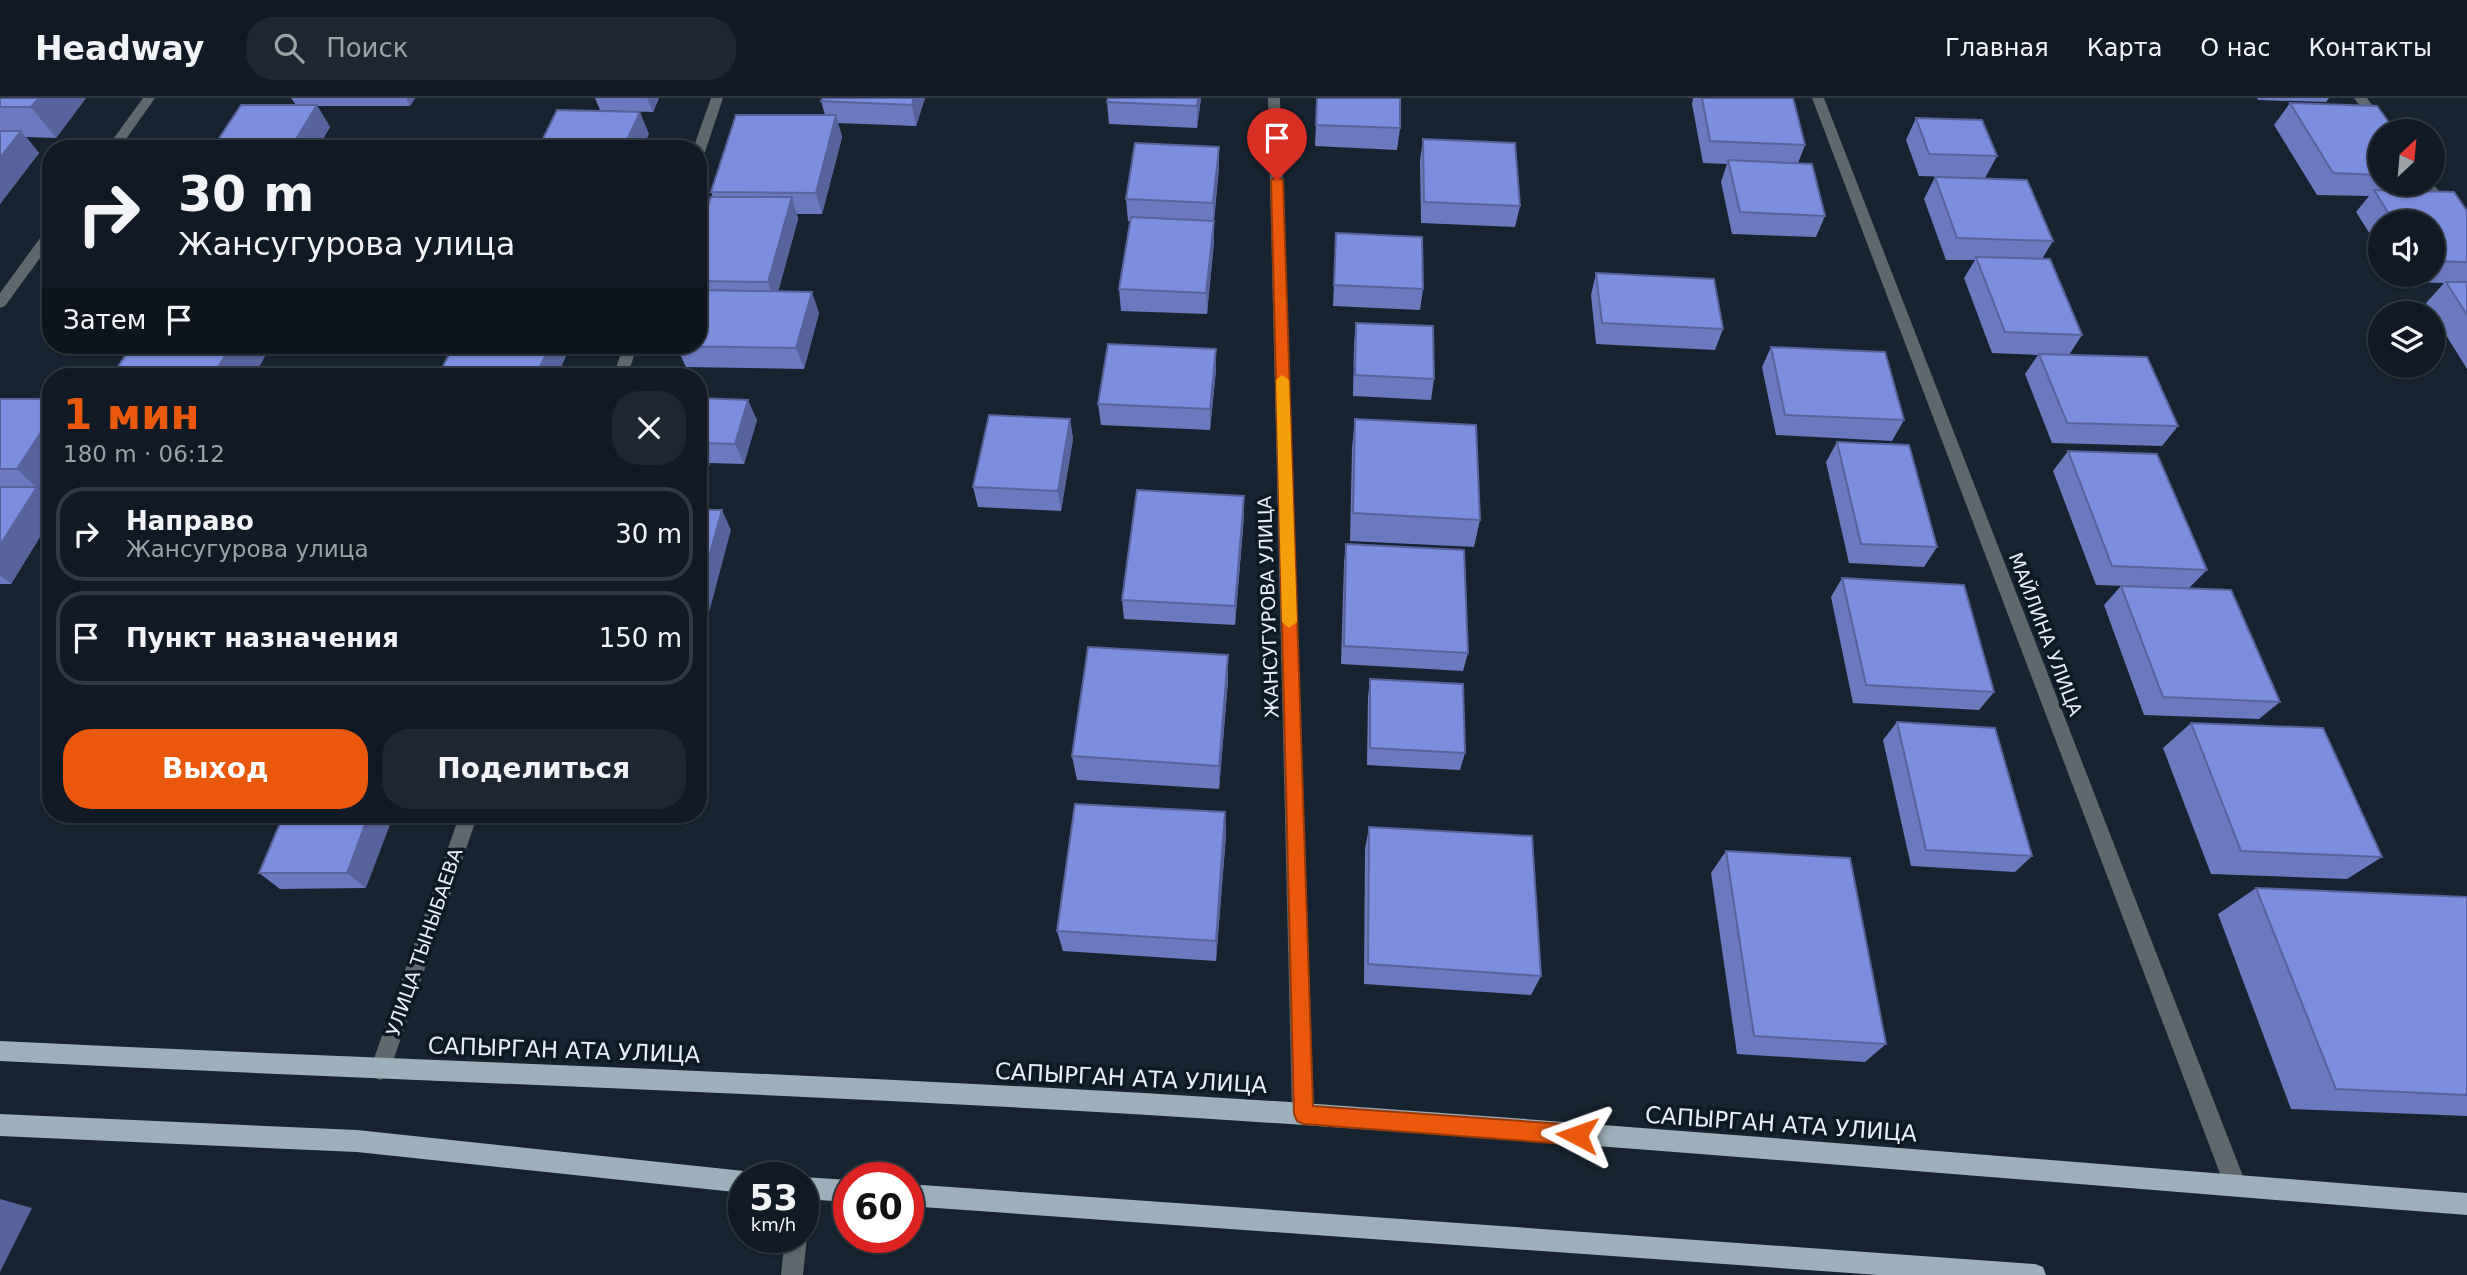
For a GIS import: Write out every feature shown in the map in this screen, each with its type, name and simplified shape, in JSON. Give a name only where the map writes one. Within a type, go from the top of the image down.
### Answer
[{"type":"main road","name":"САПЫРГАН АТА УЛИЦА","points":[[0,1051],[380,1070],[819,1086],[1303,1114],[2467,1204]]},
{"type":"main road","points":[[0,1125],[357,1141],[728,1180]]},
{"type":"main road","points":[[924,1196],[2035,1275]]},
{"type":"street","points":[[119,140],[149,98]]},
{"type":"street","points":[[702,140],[717,98]]},
{"type":"street","name":"ЖАНСУГУРОВА УЛИЦА","points":[[1274,98],[1303,1114]]},
{"type":"street","name":"МАЙЛИНА УЛИЦА","points":[[1818,98],[2235,1184]]},
{"type":"street","points":[[2360,98],[2376,119]]},
{"type":"street","points":[[2436,196],[2467,232]]},
{"type":"street","points":[[0,303],[42,245]]},
{"type":"street","name":"УЛИЦА ТЫНЫБАЕВА","points":[[380,1070],[465,823]]},
{"type":"street","points":[[792,1275],[794,1253]]},
{"type":"building","points":[[0,98],[39,98],[31,107],[0,107]]},
{"type":"building","points":[[823,98],[914,98],[912,105],[821,101]]},
{"type":"building","points":[[1108,98],[1198,98],[1197,106],[1107,102]]},
{"type":"building","points":[[1317,98],[1400,98],[1400,128],[1316,125]]},
{"type":"building","points":[[1702,98],[1793,98],[1805,145],[1710,141]]},
{"type":"building","points":[[2290,103],[2377,106],[2386,119],[2368,119],[2368,174],[2333,173]]},
{"type":"building","points":[[241,105],[317,105],[296,140],[218,140]]},
{"type":"building","points":[[557,110],[640,112],[627,140],[542,140]]},
{"type":"building","points":[[736,115],[836,115],[816,193],[711,192]]},
{"type":"building","points":[[1916,118],[1982,120],[1997,156],[1929,154]]},
{"type":"building","points":[[0,131],[21,131],[0,158]]},
{"type":"building","points":[[1423,139],[1515,143],[1520,206],[1424,202]]},
{"type":"building","points":[[1135,143],[1219,147],[1213,203],[1126,199]]},
{"type":"building","points":[[1728,160],[1812,164],[1825,216],[1740,212]]},
{"type":"building","points":[[1935,177],[2027,180],[2053,241],[1957,238]]},
{"type":"building","points":[[2445,192],[2454,192],[2467,211],[2467,262],[2445,261],[2445,210],[2386,210],[2378,196],[2445,196]]},
{"type":"building","points":[[711,197],[792,197],[768,282],[707,281],[707,209]]},
{"type":"building","points":[[1131,217],[1214,221],[1206,293],[1119,289]]},
{"type":"building","points":[[1336,233],[1422,237],[1423,289],[1334,285]]},
{"type":"building","points":[[1976,257],[2050,259],[2082,335],[2005,332]]},
{"type":"building","points":[[1596,273],[1714,279],[1723,329],[1602,323]]},
{"type":"building","points":[[2446,282],[2467,282],[2467,315]]},
{"type":"building","points":[[707,290],[812,292],[796,348],[707,347]]},
{"type":"building","points":[[1356,323],[1433,326],[1434,379],[1355,375]]},
{"type":"building","points":[[1108,344],[1216,349],[1210,409],[1098,404]]},
{"type":"building","points":[[1771,347],[1885,352],[1904,420],[1785,415]]},
{"type":"building","points":[[126,354],[226,354],[218,368],[117,368]]},
{"type":"building","points":[[449,354],[546,354],[540,368],[442,368]]},
{"type":"building","points":[[2039,354],[2147,357],[2178,426],[2067,423]]},
{"type":"building","points":[[707,398],[748,400],[735,444],[707,443]]},
{"type":"building","points":[[0,399],[42,399],[42,431],[17,469],[0,469]]},
{"type":"building","points":[[989,415],[1070,419],[1058,491],[973,487]]},
{"type":"building","points":[[1355,419],[1476,425],[1480,520],[1353,513]]},
{"type":"building","points":[[1837,442],[1909,445],[1937,547],[1861,544]]},
{"type":"building","points":[[2068,451],[2157,454],[2207,570],[2112,566]]},
{"type":"building","points":[[0,487],[37,487],[0,545]]},
{"type":"building","points":[[1137,490],[1244,496],[1235,606],[1122,600]]},
{"type":"building","points":[[707,510],[722,510],[707,564]]},
{"type":"building","points":[[1346,544],[1464,550],[1468,653],[1344,646]]},
{"type":"building","points":[[1842,578],[1964,585],[1994,692],[1866,685]]},
{"type":"building","points":[[2121,586],[2231,590],[2280,702],[2163,697]]},
{"type":"building","points":[[1088,647],[1228,655],[1219,766],[1072,756]]},
{"type":"building","points":[[1370,679],[1463,684],[1465,753],[1370,748]]},
{"type":"building","points":[[1897,722],[1995,728],[2032,856],[1926,850]]},
{"type":"building","points":[[2191,723],[2323,728],[2382,857],[2241,851]]},
{"type":"building","points":[[1075,804],[1225,812],[1216,941],[1057,931]]},
{"type":"building","points":[[280,823],[366,823],[347,873],[259,873]]},
{"type":"building","points":[[1369,827],[1532,836],[1541,976],[1368,964]]},
{"type":"building","points":[[1726,851],[1850,858],[1886,1044],[1754,1036]]},
{"type":"building","points":[[2256,888],[2467,897],[2467,1095],[2336,1089]]},
{"type":"slow traffic","points":[[1282,380],[1289,622]]},
{"type":"route","points":[[1277,180],[1303,1114],[1577,1135]]}]
